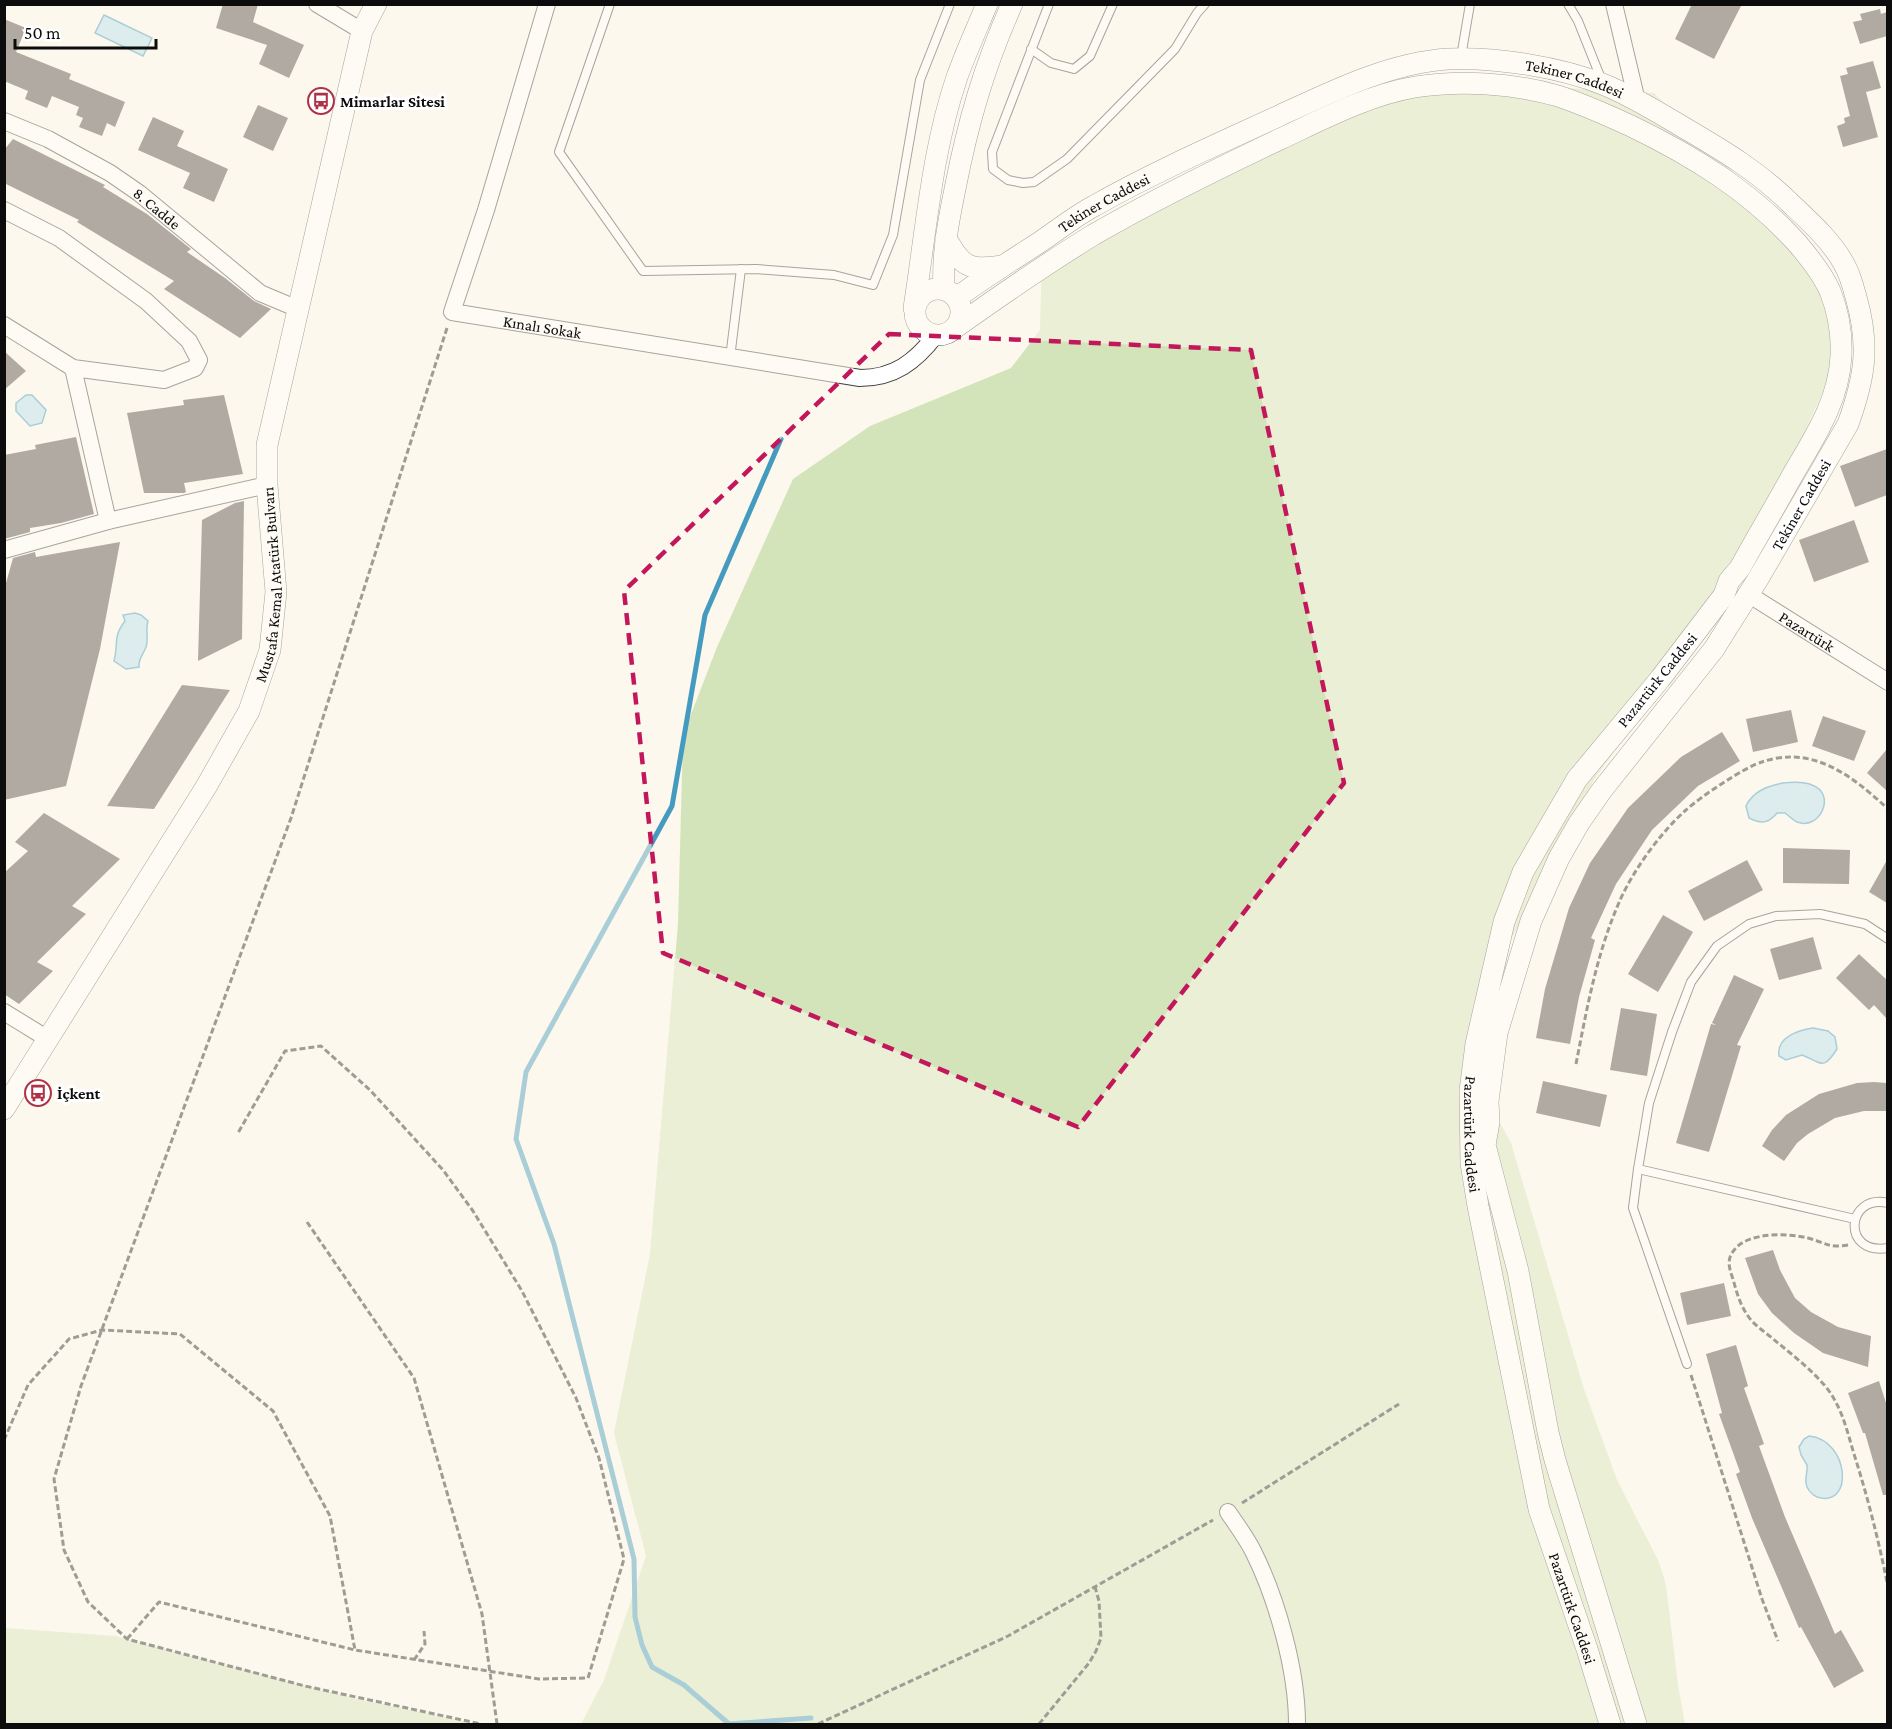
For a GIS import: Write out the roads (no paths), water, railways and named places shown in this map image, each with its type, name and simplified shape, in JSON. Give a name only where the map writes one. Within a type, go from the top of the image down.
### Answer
[{"type":"street","points":[[317,4],[362,31]]},
{"type":"street","name":"Mustafa Kemal Atatürk Bulvarı","points":[[4,1109],[206,787],[249,711],[270,650],[276,592],[267,485],[267,445],[362,31],[376,4]]},
{"type":"street","name":"Kınalı Sokak","points":[[547,4],[486,210],[452,312],[860,378],[875,378],[900,369],[926,348],[936,335]]},
{"type":"street","points":[[936,335],[928,333],[917,323],[914,308],[947,112],[957,77],[987,4]]},
{"type":"street","points":[[956,327],[961,312],[950,294],[943,267],[946,238],[964,140],[977,93],[1012,4]]},
{"type":"street","points":[[1614,4],[1637,101],[1641,131]]},
{"type":"street","name":"Tekiner Caddesi","points":[[914,308],[917,300],[929,290],[936,288],[950,294],[1002,266],[1092,207],[1128,188],[1214,145],[1383,72],[1446,59],[1482,59],[1558,71],[1603,84],[1637,101],[1742,163],[1780,193],[1810,222],[1844,264],[1860,312],[1865,341],[1864,368],[1858,397],[1848,424],[1753,586]]},
{"type":"street","name":"Tekiner Caddesi","points":[[936,335],[944,335],[1036,271],[1136,211],[1190,182],[1359,104],[1413,87],[1463,84],[1493,84],[1557,96],[1587,106],[1641,131],[1715,172],[1761,207],[1796,242],[1818,269],[1830,290],[1837,311],[1841,356],[1839,376],[1828,412],[1735,574]]},
{"type":"street","name":"8. Cadde","points":[[4,121],[48,139],[110,173],[140,193],[260,293],[298,309]]},
{"type":"street","points":[[4,210],[59,238],[146,301],[189,341],[199,360],[195,368],[164,380],[73,368],[4,325]]},
{"type":"street","points":[[946,238],[958,257],[969,267],[981,269],[1002,266]]},
{"type":"street","points":[[73,368],[108,521]]},
{"type":"street","points":[[4,550],[108,521],[267,485]]},
{"type":"street","name":"Pazartürk","points":[[1735,574],[1887,682]]},
{"type":"street","name":"Pazartürk Caddesi","points":[[1610,1725],[1543,1520],[1532,1479],[1472,1174],[1469,1132],[1470,1091],[1476,1044],[1488,988],[1504,922],[1523,872],[1577,779],[1703,623],[1724,595],[1735,574]]},
{"type":"street","name":"Pazartürk Caddesi","points":[[1636,1725],[1562,1485],[1548,1432],[1518,1271],[1485,1145],[1490,1122],[1488,1101],[1497,1033],[1531,921],[1559,858],[1579,823],[1602,790],[1714,649],[1753,586]]},
{"type":"street","points":[[4,1012],[48,1039]]},
{"type":"street","points":[[1228,1512],[1252,1550],[1269,1588],[1293,1676],[1297,1725]]},
{"type":"lane","points":[[610,4],[559,152],[643,271],[741,269],[834,275],[873,285],[893,235],[920,80],[950,4]]},
{"type":"lane","points":[[1049,4],[992,152],[993,169],[1008,180],[1023,183],[1034,183],[1067,159],[1175,49],[1205,4]]},
{"type":"lane","points":[[1031,49],[1051,63],[1074,69],[1090,56],[1113,4]]},
{"type":"lane","points":[[1461,59],[1470,4]]},
{"type":"lane","points":[[1568,4],[1578,21],[1603,84]]},
{"type":"lane","points":[[730,358],[741,269]]},
{"type":"lane","points":[[1687,1364],[1633,1208],[1649,1103],[1691,982],[1717,946],[1749,924],[1776,916],[1820,914],[1865,924],[1887,939]]},
{"type":"lane","points":[[1638,1168],[1855,1219]]},
{"type":"lane","points":[[1887,1203],[1877,1201],[1863,1206],[1855,1219],[1855,1232],[1862,1243],[1873,1250],[1887,1250]]},
{"type":"water","points":[[104,15],[152,38],[143,56],[95,33]]},
{"type":"water","points":[[26,395],[32,395],[46,410],[42,423],[30,426],[16,411],[16,403]]},
{"type":"water","points":[[135,613],[148,621],[147,644],[139,667],[126,669],[114,661],[117,636],[125,621],[123,615]]},
{"type":"water","points":[[1783,783],[1805,783],[1819,790],[1824,803],[1818,817],[1805,823],[1797,822],[1785,813],[1777,813],[1764,822],[1749,818],[1746,806],[1753,796]]},
{"type":"water","points":[[1813,1028],[1828,1031],[1835,1037],[1837,1049],[1825,1063],[1802,1055],[1786,1060],[1779,1056],[1779,1049],[1785,1039],[1795,1033]]},
{"type":"water","points":[[1809,1436],[1823,1440],[1833,1449],[1839,1460],[1842,1484],[1837,1493],[1829,1498],[1815,1496],[1807,1485],[1807,1465],[1799,1447]]},
{"type":"waterway","points":[[729,1724],[684,1685],[652,1667],[642,1645],[635,1617],[634,1559],[554,1244],[516,1139],[526,1072],[672,806],[705,615],[781,439]]},
{"type":"waterway","points":[[729,1724],[811,1718]]},
{"type":"place","name":"Mimarlar Sitesi","points":[[321,101]]},
{"type":"place","name":"İçkent","points":[[38,1093]]}]
